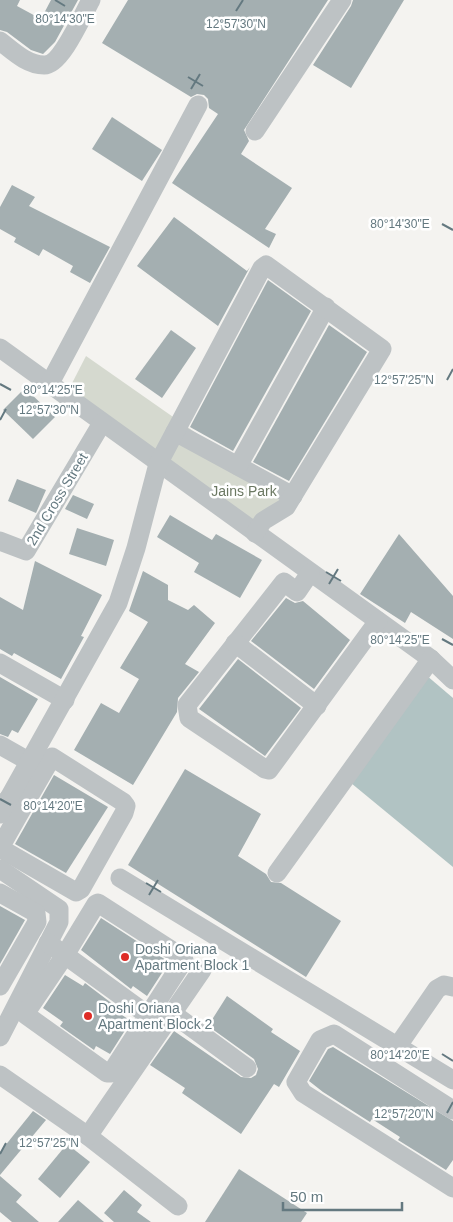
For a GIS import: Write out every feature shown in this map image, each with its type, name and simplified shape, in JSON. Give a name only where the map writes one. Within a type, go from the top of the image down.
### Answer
[{"type":"street","points":[[0,41],[23,59],[45,65],[54,62],[62,52],[91,0]]},
{"type":"street","points":[[256,131],[342,0]]},
{"type":"street","points":[[50,383],[198,105]]},
{"type":"street","points":[[10,806],[52,757],[123,802],[126,806],[124,813],[81,889],[76,892],[3,850],[2,844],[10,806],[30,762],[118,603],[136,548],[158,464],[262,268],[266,265],[382,348],[286,507],[263,521],[255,533]]},
{"type":"street","points":[[238,466],[326,308]]},
{"type":"street","points":[[0,349],[50,383],[158,464],[431,659],[453,680]]},
{"type":"street","name":"2nd Cross Street","points":[[0,541],[26,551],[102,423]]},
{"type":"street","points":[[175,432],[293,496]]},
{"type":"street","points":[[310,573],[297,592],[284,582],[187,705],[189,718],[269,770],[378,621]]},
{"type":"street","points":[[236,643],[316,706]]},
{"type":"street","points":[[277,873],[431,659]]},
{"type":"street","points":[[0,663],[65,700]]},
{"type":"street","points":[[2,750],[30,762]]},
{"type":"street","points":[[0,869],[59,909],[59,922],[0,1037]]},
{"type":"street","points":[[120,878],[453,1080]]},
{"type":"street","points":[[0,893],[36,913],[38,922],[0,986]]},
{"type":"street","points":[[98,903],[182,956],[184,960],[111,1073],[107,1074],[26,1013],[65,955],[98,903]]},
{"type":"street","points":[[48,943],[149,1016]]},
{"type":"street","points":[[88,1136],[202,970]]},
{"type":"street","points":[[397,1046],[437,989],[444,985],[453,987]]},
{"type":"street","points":[[172,1013],[247,1068]]},
{"type":"street","points":[[453,1110],[334,1034],[320,1040],[296,1082],[303,1093],[453,1188]]},
{"type":"street","points":[[0,1075],[88,1136],[178,1206]]},
{"type":"green space","name":"Jains Park","points":[[86,356],[286,496],[265,529],[68,391]]},
{"type":"shaded area","points":[[426,675],[453,698],[453,867],[351,783]]},
{"type":"building","points":[[0,0],[20,0],[17,6],[41,19],[51,0],[78,0],[55,42],[43,54],[31,50],[7,32],[0,30]]},
{"type":"building","points":[[128,0],[328,0],[244,130],[249,141],[241,154],[292,188],[265,229],[276,234],[269,248],[172,183],[218,114],[209,108],[208,99],[204,95],[197,94],[191,97],[102,43]]},
{"type":"building","points":[[353,0],[404,0],[351,88],[313,65]]},
{"type":"building","points":[[112,117],[162,150],[142,181],[92,149]]},
{"type":"building","points":[[12,185],[35,197],[29,206],[110,247],[90,283],[70,272],[73,266],[43,249],[39,256],[14,242],[16,238],[0,229],[0,207]]},
{"type":"building","points":[[174,217],[247,271],[250,267],[218,326],[137,266]]},
{"type":"building","points":[[268,280],[311,311],[233,451],[190,427]]},
{"type":"building","points":[[329,325],[367,352],[289,481],[253,462]]},
{"type":"building","points":[[171,330],[196,348],[162,398],[135,379]]},
{"type":"building","points":[[25,388],[55,417],[33,439],[3,410]]},
{"type":"building","points":[[17,479],[46,490],[36,513],[8,501]]},
{"type":"building","points":[[73,495],[94,504],[87,519],[65,509]]},
{"type":"building","points":[[170,515],[212,540],[216,534],[262,560],[240,598],[194,572],[199,563],[157,537]]},
{"type":"building","points":[[77,528],[114,540],[106,566],[69,554]]},
{"type":"building","points":[[399,534],[453,596],[453,639],[411,612],[405,623],[360,594]]},
{"type":"building","points":[[35,561],[102,595],[81,636],[84,637],[61,679],[14,653],[12,656],[0,649],[0,597],[23,610]]},
{"type":"building","points":[[143,571],[168,585],[168,600],[188,610],[194,605],[215,623],[185,664],[199,672],[178,698],[177,712],[133,785],[74,750],[101,703],[119,713],[139,679],[120,668],[148,622],[129,611]]},
{"type":"building","points":[[286,598],[295,603],[303,601],[350,640],[314,689],[251,641]]},
{"type":"building","points":[[238,659],[301,708],[265,756],[199,709]]},
{"type":"building","points":[[0,677],[38,699],[18,733],[12,730],[8,737],[0,734]]},
{"type":"building","points":[[185,769],[261,814],[238,856],[266,874],[271,882],[281,883],[341,921],[306,977],[128,865]]},
{"type":"building","points":[[54,775],[108,807],[66,873],[15,844]]},
{"type":"building","points":[[0,906],[25,920],[0,964]]},
{"type":"building","name":"Doshi Oriana Apartment Block 1","points":[[101,918],[169,962],[147,996],[133,986],[131,989],[81,950]]},
{"type":"building","name":"Doshi Oriana Apartment Block 2","points":[[65,975],[83,986],[85,983],[118,1008],[116,1011],[131,1021],[110,1054],[96,1046],[94,1050],[60,1026],[63,1022],[43,1008]]},
{"type":"building","points":[[227,996],[273,1029],[271,1032],[300,1051],[279,1087],[274,1084],[241,1134],[182,1093],[185,1088],[150,1065],[174,1031],[241,1077],[251,1078],[256,1075],[258,1069],[254,1059],[208,1026]]},
{"type":"building","points":[[333,1047],[453,1121],[453,1160],[446,1170],[398,1140],[400,1137],[372,1119],[370,1122],[309,1081],[328,1049]]},
{"type":"building","points":[[33,1111],[46,1120],[0,1175],[0,1152]]},
{"type":"building","points":[[67,1144],[90,1162],[60,1198],[38,1179]]},
{"type":"building","points":[[239,1169],[307,1213],[301,1222],[205,1222]]},
{"type":"building","points":[[0,1176],[22,1195],[16,1202],[39,1222],[12,1222],[0,1212]]},
{"type":"building","points":[[124,1190],[142,1205],[137,1212],[151,1222],[114,1222],[104,1213]]},
{"type":"building","points":[[78,1200],[104,1222],[58,1222]]},
{"type":"place","name":"Doshi Oriana Apartment Block 1","points":[[125,957]]},
{"type":"place","name":"Doshi Oriana Apartment Block 2","points":[[88,1016]]}]
